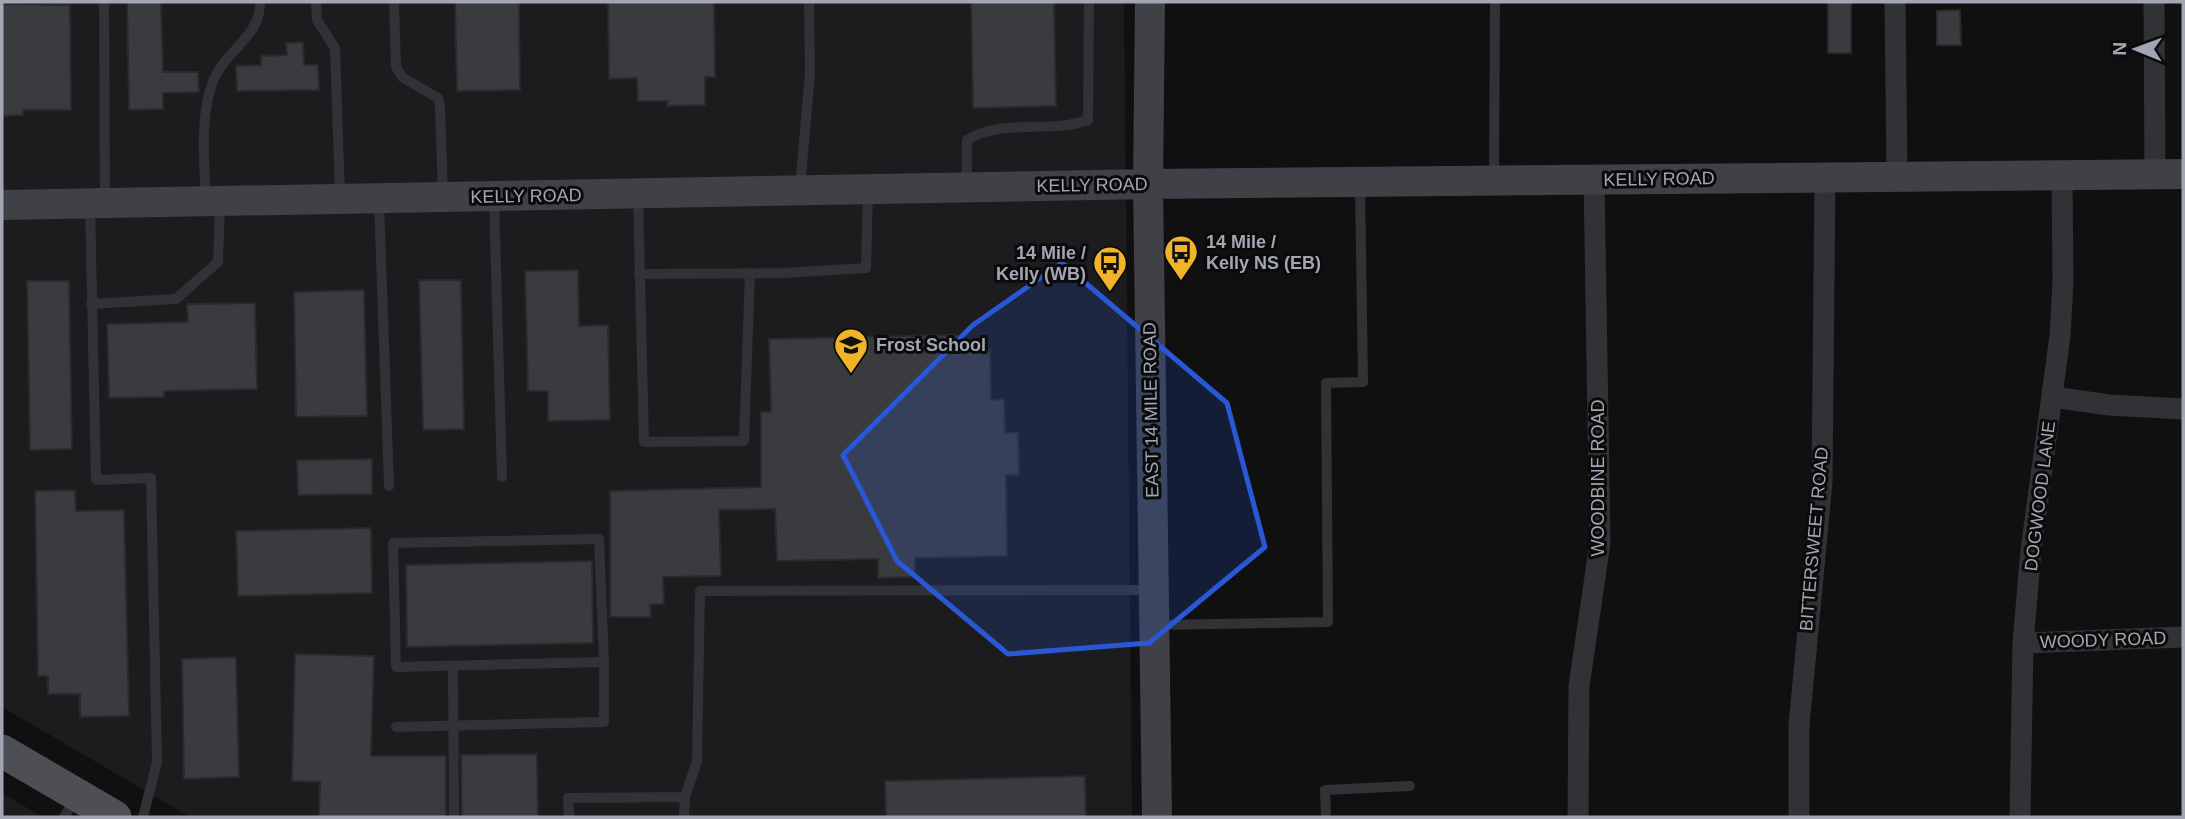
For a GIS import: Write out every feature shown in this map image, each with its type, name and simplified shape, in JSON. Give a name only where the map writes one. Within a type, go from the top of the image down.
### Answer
[{"type":"main road","points":[[2,751],[71,806],[115,817]]},
{"type":"street","name":"EAST 14 MILE ROAD","points":[[1150,2],[1148,184],[1157,817]]},
{"type":"street","points":[[1895,2],[1897,176]]},
{"type":"street","points":[[2154,2],[2169,174]]},
{"type":"street","name":"KELLY ROAD","points":[[2,205],[1148,184],[2169,174]]},
{"type":"street","name":"DOGWOOD LANE","points":[[2020,817],[2024,643],[2031,550],[2053,397],[2063,282],[2062,175]]},
{"type":"street","name":"BITTERSWEET ROAD","points":[[1799,817],[1803,664],[1822,482],[1825,177]]},
{"type":"street","name":"WOODBINE ROAD","points":[[1578,817],[1579,686],[1600,543],[1594,180]]},
{"type":"street","points":[[2053,397],[2109,405],[2183,409]]},
{"type":"street","name":"WOODY ROAD","points":[[2024,643],[2183,637]]},
{"type":"lane","points":[[104,2],[91,304],[96,480],[152,478],[157,762],[143,817]]},
{"type":"lane","points":[[91,304],[176,299],[218,262],[213,201],[203,142],[212,83],[233,48],[253,33],[261,13],[260,2]]},
{"type":"lane","points":[[316,2],[317,20],[335,48],[340,199]]},
{"type":"lane","points":[[394,2],[396,67],[410,82],[438,98],[443,197]]},
{"type":"lane","points":[[800,191],[810,73],[808,2]]},
{"type":"lane","points":[[967,187],[967,140],[982,130],[1069,127],[1088,120],[1089,2]]},
{"type":"lane","points":[[1494,181],[1495,2]]},
{"type":"lane","points":[[1154,625],[1328,622],[1326,383],[1363,383],[1360,182]]},
{"type":"lane","points":[[639,274],[866,268],[868,189]]},
{"type":"lane","points":[[638,194],[644,442],[744,441],[750,273]]},
{"type":"lane","points":[[494,196],[502,477]]},
{"type":"lane","points":[[379,198],[389,485]]},
{"type":"lane","points":[[396,727],[604,722],[604,662],[598,539],[393,543],[396,667],[604,662]]},
{"type":"lane","points":[[684,817],[685,797],[697,761],[700,591],[1153,590]]},
{"type":"lane","points":[[453,666],[454,817]]},
{"type":"lane","points":[[1326,817],[1325,790],[1410,786]]},
{"type":"lane","points":[[569,817],[568,798],[685,797]]},
{"type":"highlighted area","points":[[1062,263],[1227,403],[1265,547],[1149,643],[1008,654],[897,561],[843,455],[973,325]]},
{"type":"shaded area","points":[[2,2],[1124,2],[1132,817],[190,817],[2,707]]},
{"type":"shaded area","points":[[2,793],[43,817],[2,817]]},
{"type":"building","points":[[127,2],[161,2],[163,72],[198,72],[199,92],[163,93],[163,109],[129,110]]},
{"type":"building","points":[[455,2],[519,2],[520,90],[457,91]]},
{"type":"building","points":[[608,2],[714,2],[715,77],[705,77],[705,105],[667,106],[668,101],[638,101],[637,78],[609,79]]},
{"type":"building","points":[[971,2],[1054,2],[1056,106],[973,108]]},
{"type":"building","points":[[1828,2],[1851,2],[1851,53],[1828,53]]},
{"type":"building","points":[[2,4],[70,5],[71,110],[23,110],[23,115],[2,116]]},
{"type":"building","points":[[1960,10],[1961,45],[1937,45],[1937,11]]},
{"type":"building","points":[[303,42],[304,65],[318,65],[319,90],[237,91],[236,66],[261,65],[261,56],[287,55],[286,43]]},
{"type":"building","points":[[578,270],[579,326],[608,325],[610,420],[548,421],[548,391],[528,391],[525,271]]},
{"type":"building","points":[[419,280],[461,280],[464,429],[423,430]]},
{"type":"building","points":[[27,281],[69,281],[72,449],[30,450]]},
{"type":"building","points":[[364,290],[367,416],[296,417],[294,292]]},
{"type":"building","points":[[255,303],[257,389],[164,391],[164,397],[109,398],[107,324],[188,322],[187,304]]},
{"type":"building","points":[[957,335],[957,351],[990,350],[991,400],[1004,399],[1005,433],[1018,433],[1019,475],[1006,475],[1007,556],[915,558],[915,577],[878,578],[878,559],[777,561],[775,509],[719,510],[721,576],[663,577],[664,604],[650,605],[651,617],[610,617],[610,491],[761,487],[761,412],[771,412],[769,339]]},
{"type":"building","points":[[372,459],[372,494],[298,495],[297,460]]},
{"type":"building","points":[[75,490],[76,511],[124,510],[129,716],[80,717],[80,694],[48,694],[48,676],[38,676],[35,491]]},
{"type":"building","points":[[371,528],[372,593],[238,596],[236,531]]},
{"type":"building","points":[[592,561],[593,643],[407,647],[406,565]]},
{"type":"building","points":[[295,654],[374,656],[371,756],[446,756],[446,817],[319,817],[320,782],[292,781]]},
{"type":"building","points":[[236,657],[239,777],[184,779],[182,659]]},
{"type":"building","points":[[537,754],[538,817],[462,817],[461,755]]},
{"type":"building","points":[[1085,776],[1086,817],[886,817],[885,781]]},
{"type":"place","name":"14 Mile / Kelly NS (EB)","points":[[1181,282]]},
{"type":"place","name":"14 Mile / Kelly (WB)","points":[[1110,293]]},
{"type":"place","name":"Frost School","points":[[851,375]]}]
